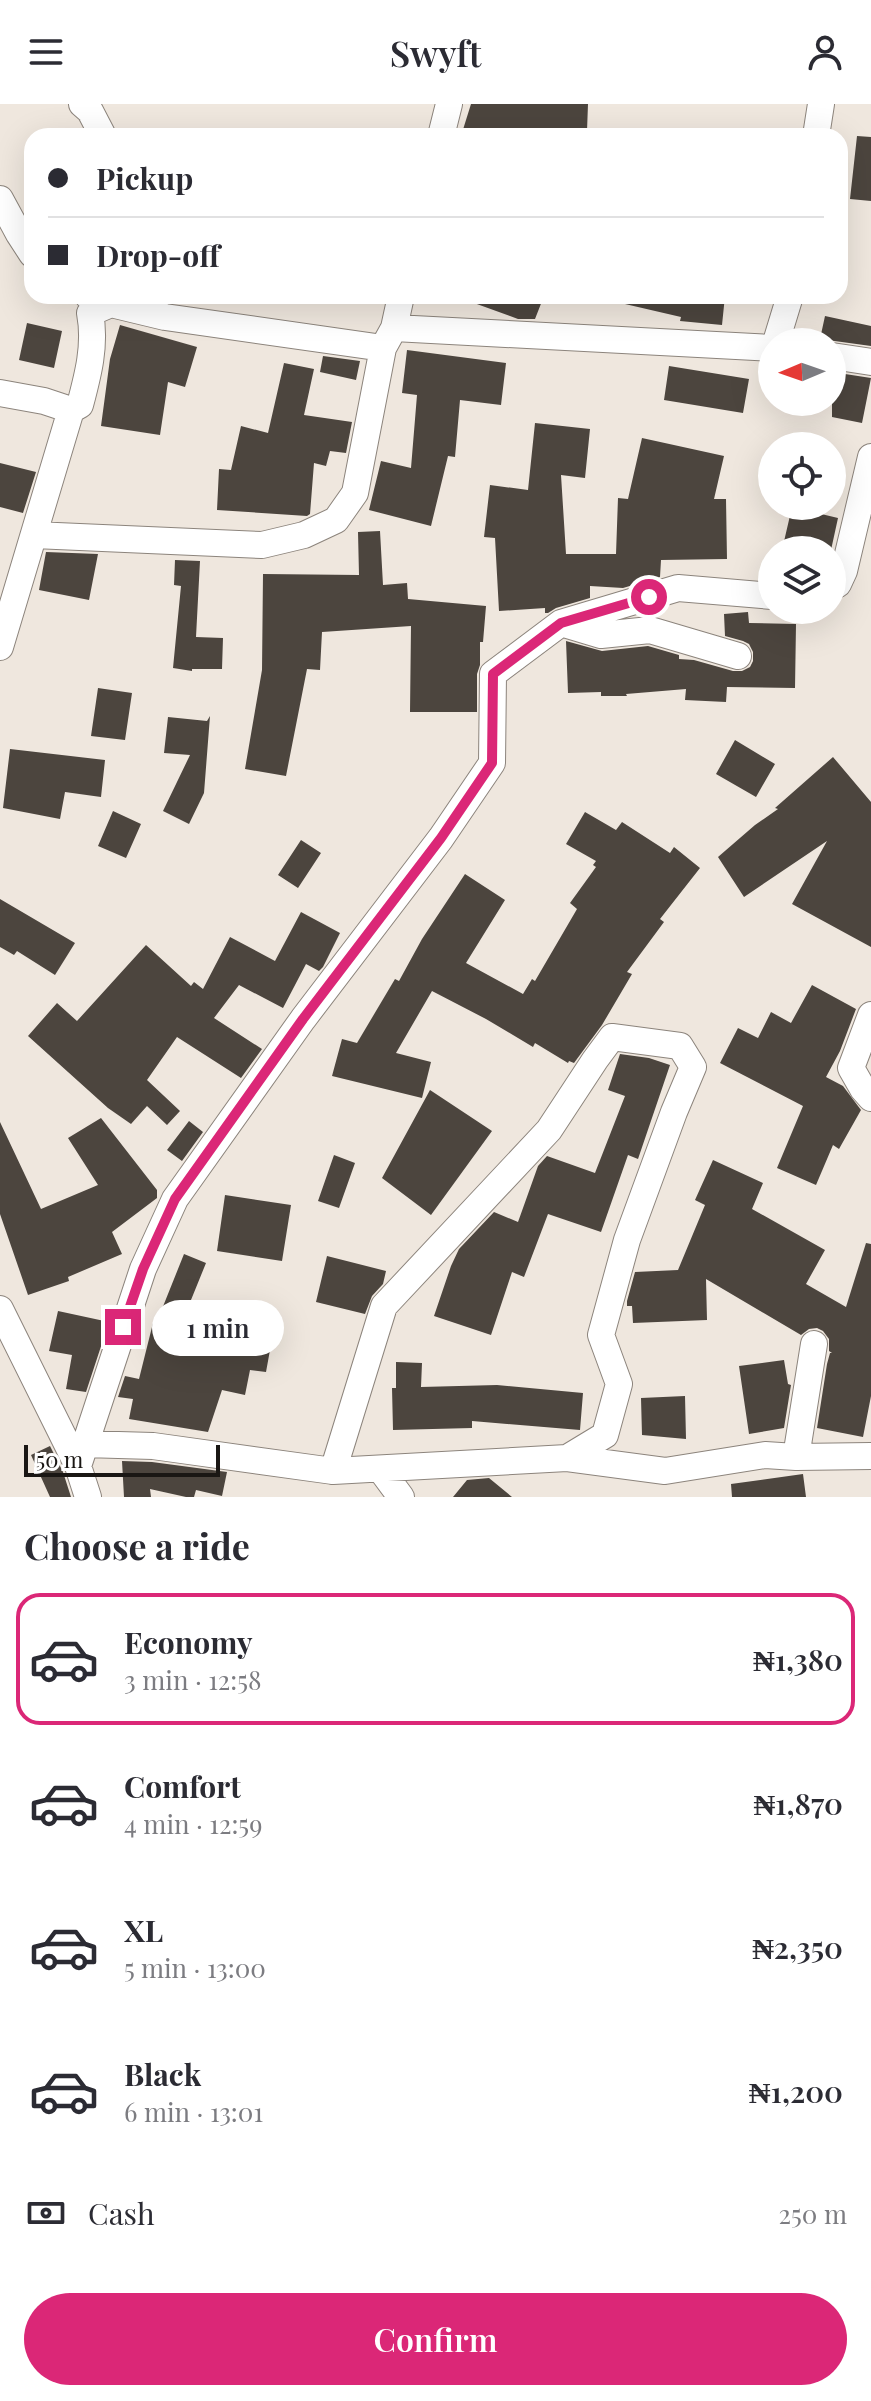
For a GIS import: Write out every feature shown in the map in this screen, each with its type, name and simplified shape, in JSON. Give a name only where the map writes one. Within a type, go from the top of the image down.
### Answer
[{"type":"street","points":[[82,104],[90,111],[99,128]]},
{"type":"street","points":[[443,128],[449,104]]},
{"type":"street","points":[[817,128],[821,104]]},
{"type":"street","points":[[0,199],[24,240]]},
{"type":"street","points":[[0,647],[71,410],[80,405],[91,366],[93,328],[90,313],[98,304]]},
{"type":"street","points":[[120,304],[165,317],[388,338],[758,348]]},
{"type":"street","points":[[34,535],[262,545],[304,535],[336,520],[355,493],[388,338],[399,304]]},
{"type":"street","points":[[780,328],[788,304]]},
{"type":"street","points":[[846,358],[871,362]]},
{"type":"street","points":[[0,370],[7,395],[44,401],[71,410]]},
{"type":"street","points":[[846,563],[871,457]]},
{"type":"street","points":[[81,1455],[143,1269],[175,1199],[303,1019],[441,838],[492,763],[493,674],[561,623],[678,588],[758,595]]},
{"type":"street","points":[[561,623],[601,635],[650,630],[738,656]]},
{"type":"street","points":[[871,1015],[851,1068],[871,1098]]},
{"type":"street","points":[[333,1471],[384,1306],[549,1130],[612,1037],[680,1046],[693,1067],[627,1240],[601,1335],[619,1384],[605,1435],[567,1458]]},
{"type":"street","points":[[0,1309],[81,1455],[88,1497]]},
{"type":"street","points":[[796,1457],[814,1344]]},
{"type":"street","points":[[81,1455],[153,1446],[333,1471],[567,1458],[665,1471],[765,1455],[871,1456]]},
{"type":"street","points":[[381,1470],[401,1497]]},
{"type":"building","points":[[471,104],[588,104],[587,128],[464,128]]},
{"type":"building","points":[[857,136],[871,137],[871,201],[850,199]]},
{"type":"building","points":[[477,304],[541,304],[535,319],[518,319]]},
{"type":"building","points":[[625,304],[724,304],[722,325],[680,321],[681,317]]},
{"type":"building","points":[[825,316],[871,326],[871,346],[846,343],[846,328],[822,328]]},
{"type":"building","points":[[27,323],[62,331],[54,368],[19,360]]},
{"type":"building","points":[[120,325],[197,347],[185,387],[168,382],[160,435],[101,426],[110,359]]},
{"type":"building","points":[[407,350],[506,363],[501,405],[460,400],[455,457],[448,456],[431,526],[369,510],[381,461],[411,468],[417,395],[402,393]]},
{"type":"building","points":[[323,356],[360,361],[356,380],[320,372]]},
{"type":"building","points":[[284,363],[314,369],[304,415],[352,422],[346,453],[330,451],[326,466],[314,463],[310,514],[307,516],[217,510],[219,469],[231,470],[241,426],[268,433]]},
{"type":"building","points":[[669,366],[749,379],[743,413],[664,400]]},
{"type":"building","points":[[846,374],[871,378],[862,423],[832,417],[846,416]]},
{"type":"building","points":[[535,423],[590,429],[585,478],[561,475],[566,554],[616,554],[618,498],[628,499],[642,438],[724,456],[714,499],[726,499],[727,559],[661,560],[660,577],[623,588],[590,586],[590,598],[548,613],[545,613],[545,608],[499,611],[495,538],[484,537],[490,485],[528,490]]},
{"type":"building","points":[[0,463],[36,472],[23,513],[0,507]]},
{"type":"building","points":[[789,520],[838,520],[834,536],[785,536]]},
{"type":"building","points":[[380,531],[383,585],[407,583],[408,599],[486,606],[477,674],[477,712],[410,712],[411,626],[322,632],[320,670],[307,669],[286,776],[245,769],[262,670],[263,574],[359,575],[358,532]]},
{"type":"building","points":[[46,552],[98,554],[89,600],[39,590]]},
{"type":"building","points":[[175,560],[200,561],[196,637],[223,638],[222,669],[192,671],[173,668],[181,586],[174,585]]},
{"type":"building","points":[[748,612],[749,623],[796,624],[795,688],[727,687],[726,702],[685,700],[686,689],[627,696],[601,696],[601,692],[568,693],[566,641],[602,651],[648,646],[679,655],[679,659],[733,671],[750,667],[753,652],[749,644],[725,636],[724,614]]},
{"type":"building","points":[[98,688],[132,693],[125,740],[91,736]]},
{"type":"building","points":[[210,716],[204,793],[189,824],[163,811],[190,755],[164,753],[168,717],[207,721]]},
{"type":"building","points":[[735,740],[775,764],[756,797],[716,774]]},
{"type":"building","points":[[10,749],[105,760],[101,797],[65,792],[60,819],[3,808]]},
{"type":"building","points":[[833,757],[871,802],[871,947],[792,904],[827,841],[744,897],[718,857],[778,809],[775,808]]},
{"type":"building","points":[[113,811],[141,824],[126,858],[98,846]]},
{"type":"building","points":[[585,812],[616,830],[622,822],[670,853],[674,847],[700,868],[660,919],[664,922],[627,972],[632,974],[602,1025],[574,1063],[568,1063],[535,1043],[533,1047],[432,991],[396,1053],[431,1062],[422,1098],[332,1076],[342,1039],[357,1043],[395,979],[399,981],[422,939],[465,874],[505,900],[466,963],[523,994],[532,979],[535,981],[577,909],[570,903],[596,867],[593,865],[596,861],[566,844]]},
{"type":"building","points":[[301,840],[321,853],[298,888],[278,875]]},
{"type":"building","points":[[0,899],[75,943],[55,975],[17,951],[14,955],[0,947]]},
{"type":"building","points":[[301,912],[340,933],[323,967],[319,971],[306,964],[283,1008],[239,985],[214,1018],[262,1049],[241,1078],[177,1037],[147,1080],[180,1111],[167,1125],[147,1106],[131,1124],[108,1108],[28,1036],[57,1003],[77,1021],[146,945],[191,986],[194,982],[203,989],[230,937],[275,961]]},
{"type":"building","points":[[812,985],[856,1009],[826,1077],[843,1086],[861,1110],[839,1149],[833,1145],[816,1185],[777,1168],[803,1106],[720,1063],[738,1028],[758,1038],[771,1012],[791,1023]]},
{"type":"building","points":[[620,1054],[670,1065],[638,1159],[628,1155],[601,1232],[548,1214],[524,1277],[512,1272],[491,1335],[434,1316],[459,1249],[494,1212],[518,1222],[538,1166],[547,1156],[595,1173],[625,1096],[608,1090]]},
{"type":"building","points":[[430,1090],[492,1131],[431,1215],[382,1178]]},
{"type":"building","points":[[101,1118],[157,1190],[157,1198],[112,1232],[122,1254],[68,1277],[69,1281],[28,1295],[0,1214],[0,1122],[41,1209],[98,1185],[68,1138]]},
{"type":"building","points":[[189,1121],[203,1132],[182,1161],[167,1150]]},
{"type":"building","points":[[334,1155],[355,1163],[339,1208],[318,1201]]},
{"type":"building","points":[[713,1160],[763,1183],[752,1209],[825,1250],[806,1284],[846,1307],[866,1243],[871,1244],[871,1396],[863,1437],[817,1428],[827,1364],[832,1353],[829,1351],[829,1339],[817,1328],[801,1335],[706,1279],[707,1320],[633,1323],[632,1306],[627,1306],[627,1301],[635,1272],[678,1270],[705,1205],[695,1200]]},
{"type":"building","points":[[225,1195],[291,1205],[282,1261],[217,1251]]},
{"type":"building","points":[[184,1254],[206,1263],[178,1332],[270,1350],[266,1372],[250,1370],[245,1395],[222,1390],[208,1432],[129,1419],[133,1399],[118,1397],[125,1376],[139,1379],[153,1323],[156,1324]]},
{"type":"building","points":[[327,1256],[386,1271],[383,1284],[372,1296],[365,1314],[316,1302]]},
{"type":"building","points":[[58,1311],[109,1322],[86,1392],[66,1389],[72,1355],[49,1351]]},
{"type":"building","points":[[784,1360],[788,1384],[791,1385],[784,1428],[749,1434],[739,1366]]},
{"type":"building","points":[[396,1362],[422,1363],[421,1387],[497,1385],[583,1393],[580,1430],[472,1421],[472,1428],[393,1430],[392,1388],[396,1388]]},
{"type":"building","points":[[685,1396],[686,1439],[642,1435],[641,1398]]},
{"type":"building","points":[[50,1446],[71,1497],[50,1497],[31,1455]]},
{"type":"building","points":[[122,1461],[227,1472],[222,1496],[196,1490],[194,1497],[186,1497],[150,1489],[151,1497],[124,1497]]},
{"type":"building","points":[[803,1474],[806,1497],[732,1497],[731,1484]]},
{"type":"building","points":[[489,1478],[512,1497],[453,1497],[467,1480]]},
{"type":"route","points":[[123,1327],[143,1269],[175,1199],[303,1019],[441,838],[492,763],[493,674],[561,623],[649,597]]}]
